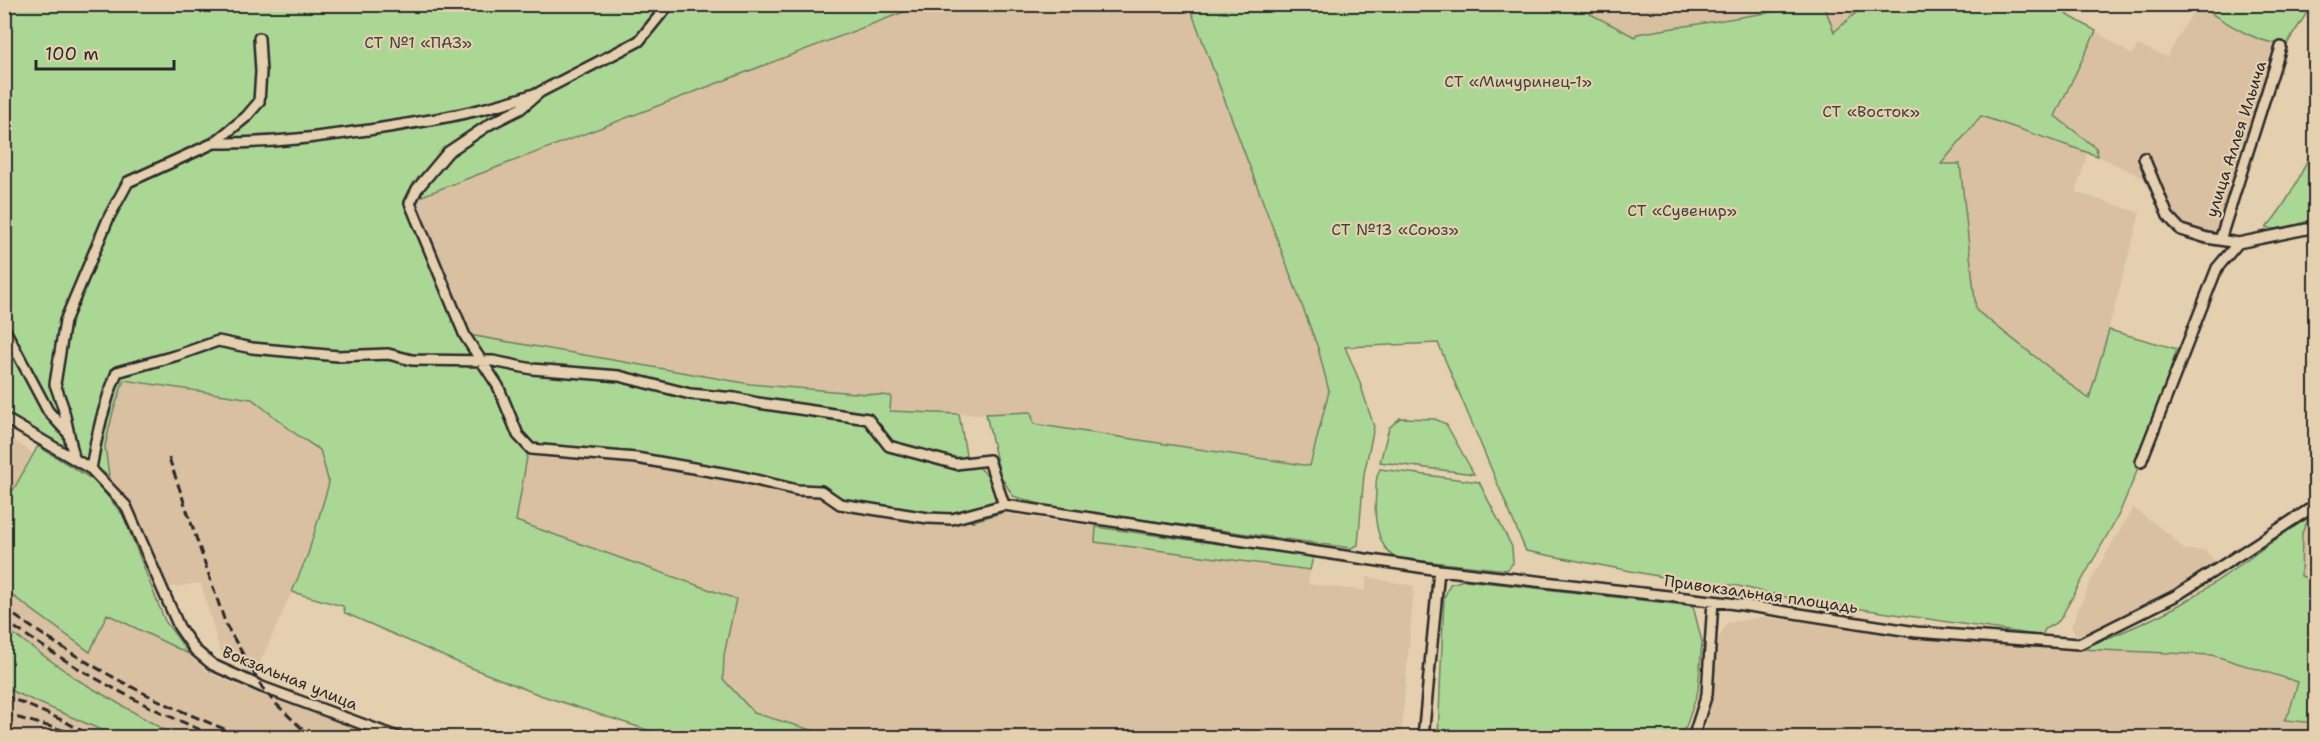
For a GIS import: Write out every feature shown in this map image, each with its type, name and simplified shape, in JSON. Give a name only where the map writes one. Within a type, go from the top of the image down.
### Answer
[{"type":"street","points":[[214,142],[252,143],[311,139],[454,116],[508,103],[540,92],[639,41],[669,4]]},
{"type":"street","points":[[74,458],[55,384],[65,321],[109,217],[128,182],[214,142],[246,117],[259,102],[261,72],[259,38]]},
{"type":"street","name":"улица Аллея Ильича","points":[[2220,240],[2281,47]]},
{"type":"street","points":[[91,469],[95,443],[117,372],[218,341],[252,348],[338,356],[388,354],[412,360],[482,361],[493,361],[532,369],[619,376],[690,394],[735,398],[868,419],[889,446],[956,464],[989,460],[1004,505],[952,519],[928,518],[840,504],[821,491],[797,490],[739,476],[636,458],[531,449],[518,435],[498,386],[482,361],[465,336],[410,203],[417,189],[448,152],[490,124],[520,109],[540,92]]},
{"type":"street","points":[[2144,158],[2168,216],[2181,230],[2238,243],[2316,227]]},
{"type":"street","points":[[2141,462],[2217,268],[2238,243]]},
{"type":"street","points":[[4,328],[48,411],[69,434]]},
{"type":"street","name":"Вокзальная улица","points":[[4,418],[91,469],[126,506],[179,627],[195,650],[213,665],[262,687],[400,738]]},
{"type":"street","name":"Привокзальная площадь","points":[[1004,505],[1439,570],[1713,601],[1916,632],[2079,644],[2177,596],[2316,505]]},
{"type":"street","points":[[1423,738],[1439,570]]},
{"type":"street","points":[[1693,738],[1707,694],[1713,601]]},
{"type":"shaded area","points":[[1824,4],[1865,5],[1833,32]]},
{"type":"shaded area","points":[[922,5],[1189,5],[1317,341],[1329,390],[1310,466],[1033,424],[1030,412],[979,414],[890,411],[890,396],[750,384],[469,335],[415,205],[419,197]]},
{"type":"shaded area","points":[[1573,5],[1814,5],[1637,34],[1635,38]]},
{"type":"shaded area","points":[[2197,5],[2252,35],[2279,44],[2215,246],[2204,246],[2176,235],[2152,188],[2142,177],[2098,156],[2096,148],[2055,116],[2096,31],[2132,55],[2138,45],[2167,57]]},
{"type":"shaded area","points":[[1980,116],[2088,151],[2076,192],[2140,213],[2089,400],[1976,310],[1960,165],[1940,165]]},
{"type":"shaded area","points":[[124,380],[252,399],[320,450],[329,483],[308,554],[258,668],[220,651],[201,583],[167,588],[131,504],[109,476],[105,446]]},
{"type":"shaded area","points":[[5,434],[32,453],[8,500],[5,498]]},
{"type":"shaded area","points":[[528,451],[635,461],[974,521],[1001,513],[1096,527],[1095,542],[1310,570],[1308,584],[1365,591],[1367,577],[1414,586],[1401,737],[825,737],[821,733],[753,713],[723,679],[724,655],[515,521]]},
{"type":"shaded area","points":[[2133,508],[2171,536],[2184,550],[2205,550],[2216,563],[2110,627],[2076,635],[2071,627],[2093,576]]},
{"type":"shaded area","points":[[2315,514],[2315,581],[2301,576],[2302,532],[2310,517]]},
{"type":"shaded area","points":[[5,590],[90,652],[107,614],[189,654],[206,671],[241,687],[377,737],[172,737],[173,735],[78,680],[5,628]]},
{"type":"shaded area","points":[[1762,617],[1903,634],[2080,649],[2212,655],[2298,682],[2289,713],[2284,720],[2316,723],[2315,738],[1705,738],[1718,639],[1727,623]]},
{"type":"shaded area","points":[[4,688],[99,729],[124,737],[5,737]]},
{"type":"green space","name":"СТ №1 «ПАЗ»","points":[[4,5],[922,5],[419,197],[415,205],[469,335],[750,384],[891,396],[890,411],[959,414],[966,455],[990,478],[1001,513],[974,521],[923,521],[819,494],[635,461],[528,451],[516,521],[736,599],[724,655],[723,679],[754,713],[821,733],[825,737],[669,737],[540,695],[459,663],[345,613],[343,606],[292,592],[308,554],[329,483],[320,450],[252,399],[124,380],[105,446],[109,476],[5,412]]},
{"type":"green space","points":[[1189,5],[1573,5],[1635,37],[1637,34],[1814,5],[1824,5],[1834,32],[1865,5],[2067,5],[2066,14],[2096,31],[2055,116],[2096,148],[2098,156],[1981,116],[1941,164],[1960,164],[1976,310],[2089,399],[2109,330],[2177,349],[2135,476],[2119,514],[2059,621],[2045,629],[2042,636],[1794,599],[1738,586],[1678,580],[1526,551],[1438,343],[1345,347],[1359,380],[1374,427],[1364,474],[1358,545],[1351,548],[1050,507],[1013,496],[1000,475],[986,414],[1031,412],[1034,424],[1310,466],[1329,391],[1318,348]]},
{"type":"green space","points":[[2197,5],[2315,5],[2315,15],[2308,11],[2287,44],[2275,43],[2252,36]]},
{"type":"green space","points":[[2315,141],[2315,219],[2279,230],[2266,228],[2295,187]]},
{"type":"green space","points":[[1400,418],[1435,419],[1446,424],[1474,474],[1380,462],[1389,428]]},
{"type":"green space","points":[[38,446],[95,481],[123,515],[165,621],[189,654],[107,614],[90,652],[5,590],[5,498],[8,499]]},
{"type":"green space","points":[[1380,469],[1479,482],[1512,547],[1513,563],[1507,570],[1395,558],[1383,545],[1377,528],[1376,486]]},
{"type":"green space","points":[[2309,517],[2302,533],[2301,576],[2315,581],[2315,723],[2284,720],[2289,713],[2298,682],[2212,655],[2080,649],[2144,623],[2181,604]]},
{"type":"green space","points":[[1096,527],[1313,557],[1310,570],[1095,542]]},
{"type":"green space","points":[[1464,580],[1693,606],[1702,642],[1698,691],[1686,727],[1675,738],[1438,737],[1444,598],[1450,584]]},
{"type":"green space","points":[[5,628],[78,680],[173,735],[172,737],[124,737],[99,729],[5,688]]},
{"type":"railway","points":[[169,458],[226,625],[262,687],[274,702],[312,738]]},
{"type":"railway","points":[[4,608],[62,647],[122,682],[153,698],[249,738]]},
{"type":"railway","points":[[4,620],[109,686],[164,714],[221,738]]},
{"type":"railway","points":[[4,695],[64,721],[95,738]]},
{"type":"railway","points":[[4,714],[77,734]]},
{"type":"park label","name":"СТ «Мичуринец-1»","points":[[1518,81]]},
{"type":"park label","name":"СТ «Восток»","points":[[1871,111]]},
{"type":"park label","name":"СТ «Сувенир»","points":[[1682,210]]},
{"type":"park label","name":"СТ №13 «Союз»","points":[[1395,229]]}]
